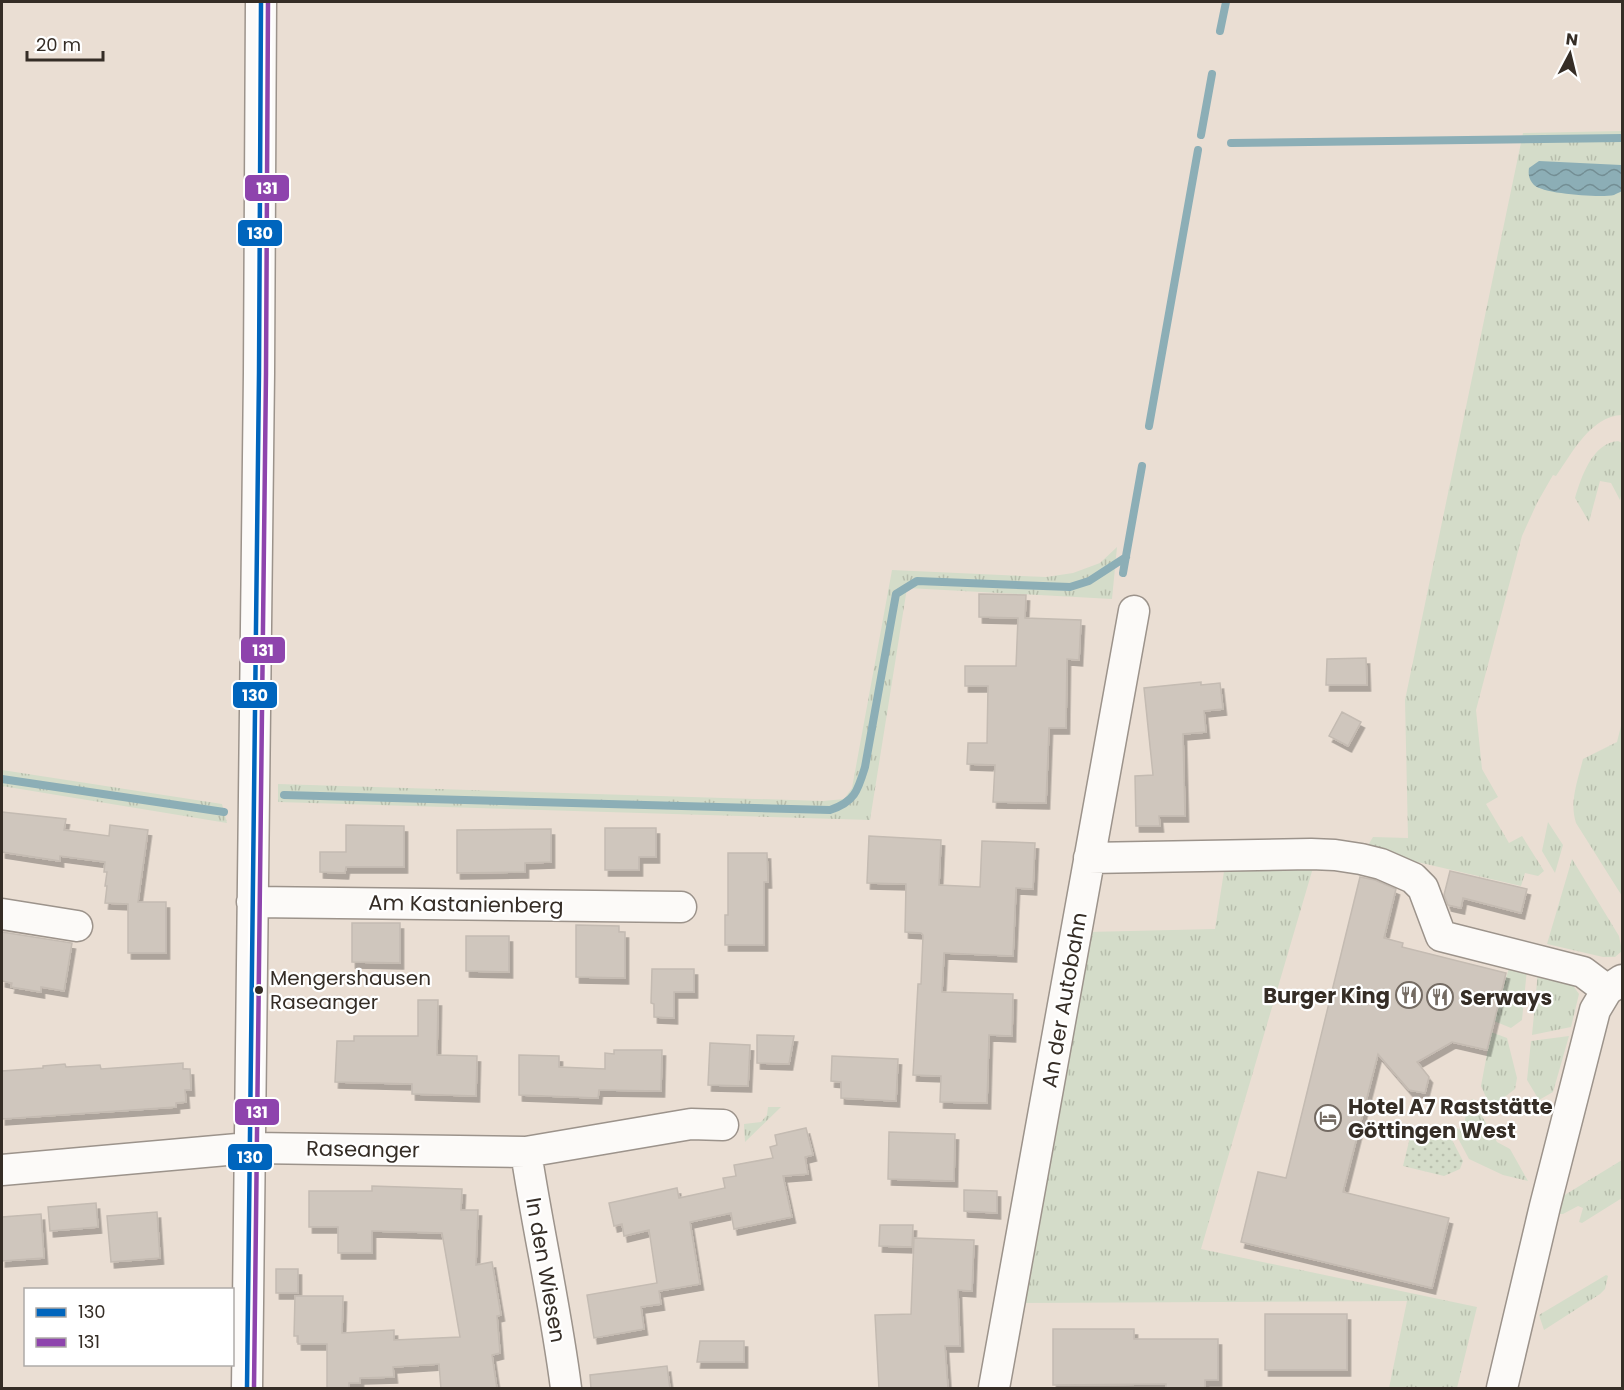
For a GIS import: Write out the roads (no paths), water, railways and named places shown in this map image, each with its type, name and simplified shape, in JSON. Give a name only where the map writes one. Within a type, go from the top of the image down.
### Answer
[{"type":"street","points":[[247,1389],[261,2]]},
{"type":"street","name":"An der Autobahn","points":[[994,1389],[1134,611]]},
{"type":"street","points":[[1089,858],[1335,855],[1381,864],[1413,878],[1423,888],[1441,936],[1583,972],[1615,985],[1595,1010],[1588,1032],[1502,1389]]},
{"type":"street","name":"Am Kastanienberg","points":[[252,902],[681,907]]},
{"type":"street","points":[[2,914],[77,926]]},
{"type":"street","name":"Raseanger","points":[[2,1170],[249,1148],[526,1152],[691,1124],[723,1125]]},
{"type":"street","name":"In den Wiesen","points":[[526,1152],[553,1298],[566,1389]]},
{"type":"water","points":[[1539,161],[1621,165],[1622,191],[1614,195],[1597,196],[1560,193],[1539,188],[1530,179],[1529,168]]},
{"type":"waterway","points":[[1220,31],[1226,2]]},
{"type":"waterway","points":[[1201,135],[1212,74]]},
{"type":"waterway","points":[[1231,143],[1622,138]]},
{"type":"waterway","points":[[1149,426],[1198,150]]},
{"type":"waterway","points":[[1123,573],[1142,466]]},
{"type":"waterway","points":[[284,795],[830,810],[850,799],[860,782],[865,767],[896,594],[917,581],[1070,587],[1089,581],[1126,557]]},
{"type":"waterway","points":[[2,779],[224,812]]},
{"type":"place","name":"Mengershausen Raseanger","points":[[259,990]]},
{"type":"place","name":"Burger King","points":[[1409,995]]},
{"type":"place","name":"Serways","points":[[1440,997]]},
{"type":"place","name":"Hotel A7 Raststätte Göttingen West","points":[[1328,1118]]}]
